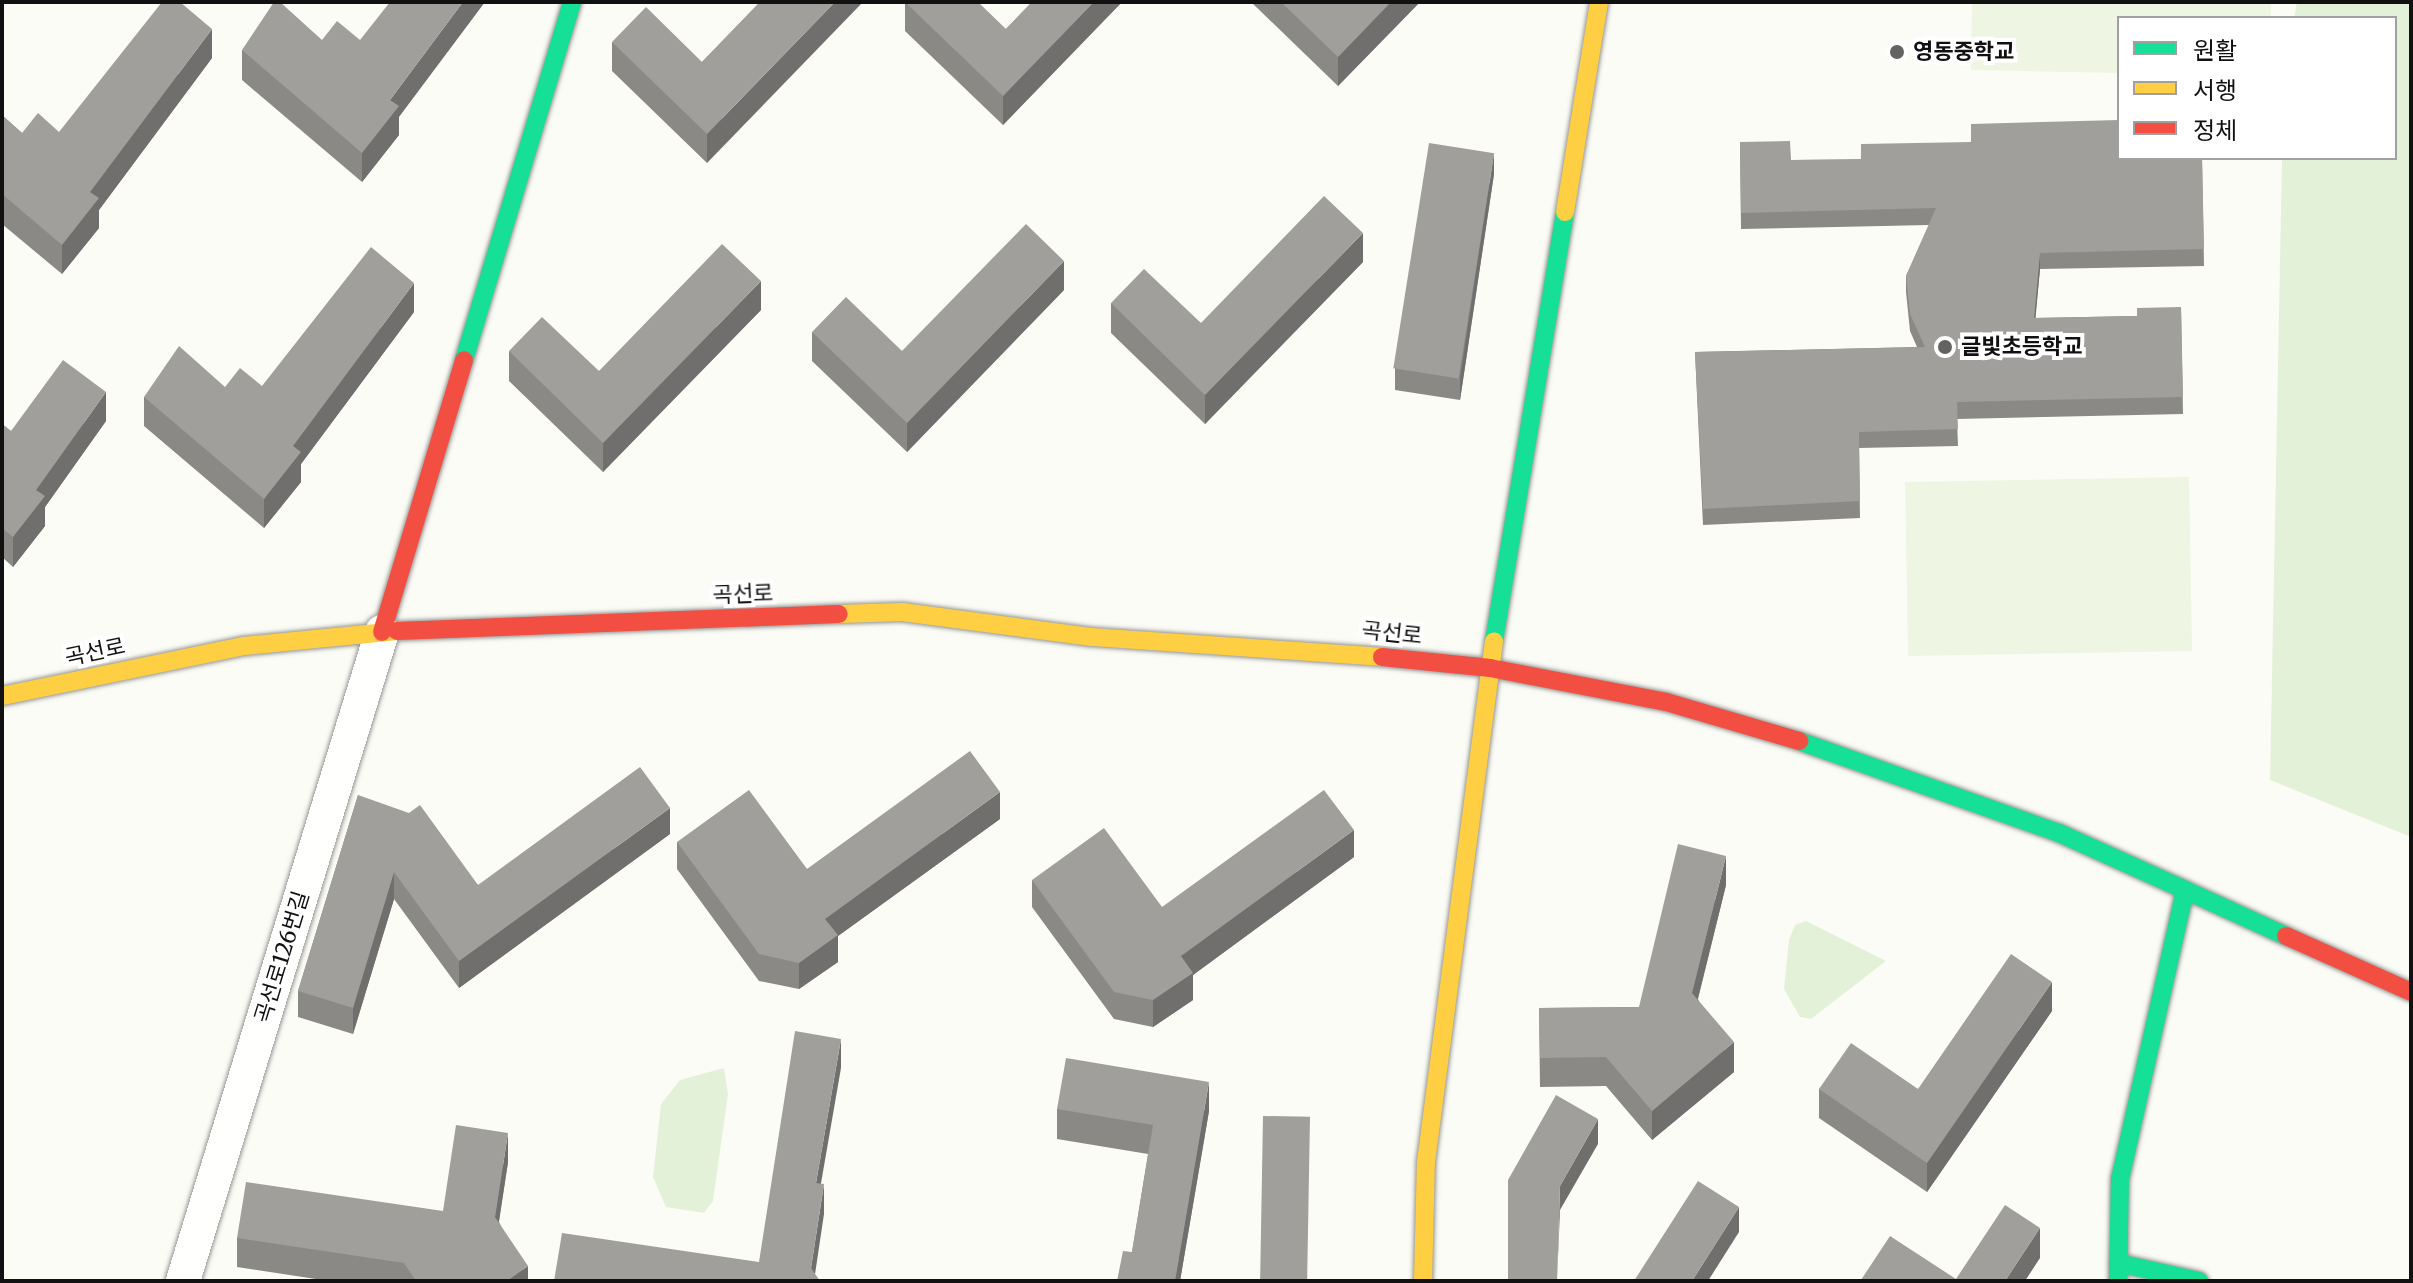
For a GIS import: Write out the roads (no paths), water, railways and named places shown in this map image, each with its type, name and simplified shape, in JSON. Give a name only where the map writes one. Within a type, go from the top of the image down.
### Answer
[{"type":"street","points":[[382,632],[572,2]]},
{"type":"street","points":[[1423,1281],[1426,1162],[1490,668],[1599,2]]},
{"type":"street","name":"곡선로","points":[[2,696],[244,646],[382,632],[902,612],[1092,637],[1274,645],[1490,668],[1666,702],[1834,751],[2059,833],[2411,992]]},
{"type":"street","name":"곡선로126번길","points":[[183,1281],[382,632]]},
{"type":"street","points":[[2185,890],[2120,1179],[2118,1272],[2199,1281]]},
{"type":"place","name":"영동중학교","points":[[1897,52]]},
{"type":"place","name":"글빛초등학교","points":[[1945,347]]}]
